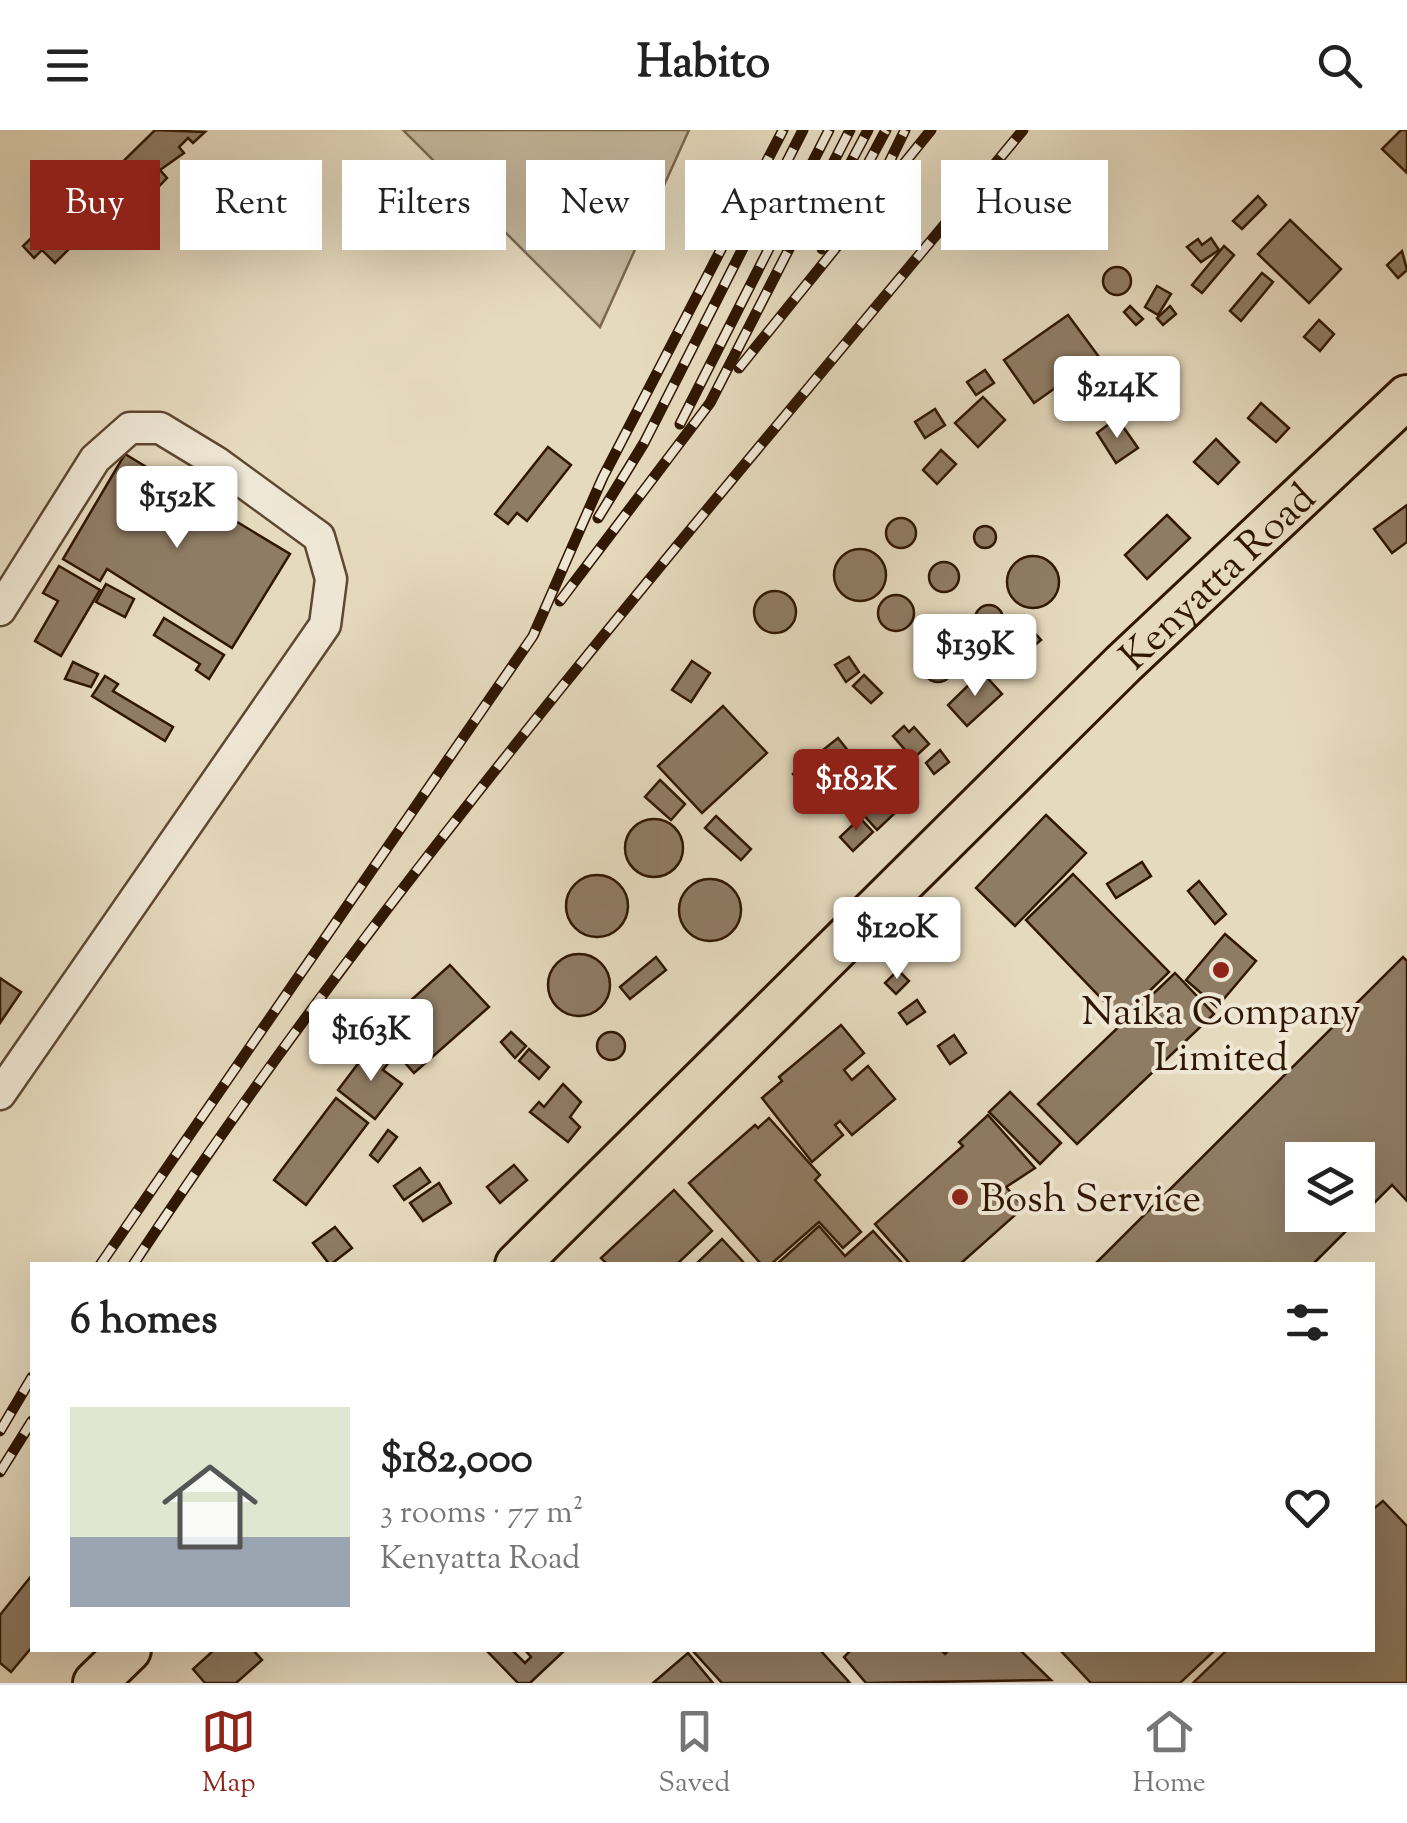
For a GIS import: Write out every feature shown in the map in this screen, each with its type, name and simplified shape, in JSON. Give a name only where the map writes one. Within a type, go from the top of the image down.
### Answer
[{"type":"highway","name":"Kenyatta Road","points":[[520,1262],[1123,664],[1407,397]]},
{"type":"highway","points":[[95,1683],[127,1652]]},
{"type":"street","points":[[0,610],[95,459],[130,428],[160,428],[216,462],[319,537],[330,579],[325,626],[283,680],[0,1094]]},
{"type":"shaded area","points":[[403,130],[689,130],[665,183],[665,160],[526,160],[526,250],[635,250],[600,327],[506,233],[506,160],[433,160]]},
{"type":"building","points":[[155,130],[205,132],[193,143],[188,138],[179,147],[184,153],[160,170],[160,160],[125,160]]},
{"type":"building","points":[[1401,130],[1407,130],[1407,173],[1382,149]]},
{"type":"building","points":[[1258,196],[1266,205],[1242,229],[1233,221]]},
{"type":"building","points":[[1290,220],[1341,269],[1309,303],[1258,254]]},
{"type":"building","points":[[1211,238],[1219,250],[1201,262],[1187,247],[1198,239],[1202,245]]},
{"type":"building","points":[[30,239],[30,250],[42,250],[34,258],[23,246]]},
{"type":"building","points":[[1224,246],[1234,255],[1202,293],[1192,285]]},
{"type":"building","points":[[42,250],[68,250],[55,263]]},
{"type":"building","points":[[1402,251],[1407,270],[1398,278],[1387,265]]},
{"type":"building","points":[[1117,267],[1127,271],[1131,281],[1127,291],[1117,295],[1107,291],[1103,281],[1107,271]]},
{"type":"building","points":[[1262,273],[1273,282],[1241,321],[1230,311]]},
{"type":"building","points":[[1157,286],[1171,294],[1158,315],[1145,307]]},
{"type":"building","points":[[1130,306],[1143,319],[1136,325],[1124,312]]},
{"type":"building","points":[[1170,306],[1176,314],[1163,325],[1157,318]]},
{"type":"building","points":[[1068,315],[1099,357],[1034,403],[1004,360]]},
{"type":"building","points":[[1319,320],[1334,334],[1320,351],[1304,337]]},
{"type":"building","points":[[985,370],[994,383],[976,395],[967,382]]},
{"type":"building","points":[[983,397],[1005,420],[978,447],[955,423]]},
{"type":"building","points":[[1261,403],[1289,428],[1276,442],[1248,418]]},
{"type":"building","points":[[935,409],[945,425],[925,438],[915,422]]},
{"type":"building","points":[[1117,418],[1138,448],[1116,463],[1097,433]]},
{"type":"building","points":[[1216,439],[1239,462],[1218,484],[1194,462]]},
{"type":"building","points":[[548,447],[571,465],[527,521],[517,513],[508,524],[495,514]]},
{"type":"building","points":[[941,450],[956,464],[937,484],[923,470]]},
{"type":"building","points":[[125,454],[290,554],[232,648],[107,569],[100,581],[63,559]]},
{"type":"building","points":[[1407,505],[1407,542],[1392,553],[1374,529]]},
{"type":"building","points":[[1167,515],[1190,538],[1147,579],[1125,555]]},
{"type":"building","points":[[901,518],[912,522],[916,533],[912,544],[901,548],[890,544],[886,533],[890,522]]},
{"type":"building","points":[[985,526],[993,529],[993,545],[985,548],[977,545],[974,537],[977,529]]},
{"type":"building","points":[[860,549],[878,557],[886,575],[878,593],[860,601],[842,593],[834,575],[842,557]]},
{"type":"building","points":[[1033,556],[1052,563],[1059,582],[1052,601],[1033,608],[1014,601],[1007,582],[1014,563]]},
{"type":"building","points":[[944,562],[955,566],[959,577],[955,588],[944,592],[933,588],[929,577],[933,566]]},
{"type":"building","points":[[59,566],[100,590],[61,656],[35,641],[58,601],[43,593]]},
{"type":"building","points":[[106,584],[134,599],[125,617],[96,602]]},
{"type":"building","points":[[775,591],[790,597],[796,612],[790,627],[775,633],[760,627],[754,612],[760,597]]},
{"type":"building","points":[[896,595],[908,601],[914,613],[908,625],[896,631],[884,625],[878,613],[884,601]]},
{"type":"building","points":[[989,605],[999,609],[1003,619],[999,629],[989,633],[979,629],[975,619],[979,609]]},
{"type":"building","points":[[164,618],[224,655],[209,679],[196,670],[200,664],[154,635]]},
{"type":"building","points":[[1031,629],[1041,640],[1008,668],[999,657]]},
{"type":"building","points":[[938,652],[949,656],[953,667],[949,678],[938,682],[927,678],[923,667],[927,656]]},
{"type":"building","points":[[849,657],[859,672],[846,682],[835,665]]},
{"type":"building","points":[[692,661],[710,673],[691,702],[672,690]]},
{"type":"building","points":[[73,662],[98,674],[91,687],[65,679]]},
{"type":"building","points":[[982,672],[1002,694],[967,726],[948,705]]},
{"type":"building","points":[[864,675],[882,693],[871,703],[853,686]]},
{"type":"building","points":[[105,676],[118,684],[113,691],[173,727],[165,741],[92,696]]},
{"type":"building","points":[[723,706],[767,753],[702,813],[658,766]]},
{"type":"building","points":[[904,726],[909,732],[914,727],[929,744],[913,759],[893,736]]},
{"type":"building","points":[[838,738],[865,772],[821,808],[793,774]]},
{"type":"building","points":[[940,750],[949,762],[934,774],[926,763]]},
{"type":"building","points":[[660,780],[685,804],[671,820],[645,797]]},
{"type":"building","points":[[881,796],[896,812],[877,830],[862,813]]},
{"type":"building","points":[[1046,815],[1086,853],[1015,926],[976,888]]},
{"type":"building","points":[[716,816],[751,849],[741,860],[705,828]]},
{"type":"building","points":[[860,818],[873,832],[853,851],[840,837]]},
{"type":"building","points":[[654,819],[674,828],[683,848],[674,868],[654,877],[634,868],[625,848],[634,828]]},
{"type":"building","name":"Naika Company Limited","points":[[1142,862],[1151,876],[1116,898],[1107,884]]},
{"type":"building","points":[[1073,874],[1169,972],[1121,1019],[1026,920]]},
{"type":"building","points":[[597,875],[619,884],[628,906],[619,928],[597,937],[575,928],[566,906],[575,884]]},
{"type":"building","points":[[710,879],[732,888],[741,910],[732,932],[710,941],[688,932],[679,910],[688,888]]},
{"type":"building","name":"Naika Company Limited","points":[[1199,881],[1226,914],[1215,924],[1188,891]]},
{"type":"building","name":"Naika Company Limited","points":[[1225,934],[1256,961],[1217,1007],[1186,980]]},
{"type":"building","points":[[579,954],[601,963],[610,985],[601,1007],[579,1016],[557,1007],[548,985],[557,963]]},
{"type":"building","points":[[656,957],[666,970],[630,999],[620,987]]},
{"type":"building","points":[[1403,957],[1407,961],[1407,1201],[1392,1185],[1375,1202],[1375,1142],[1285,1142],[1285,1232],[1345,1232],[1315,1262],[1097,1262]]},
{"type":"building","points":[[450,965],[489,1007],[414,1073],[377,1031]]},
{"type":"building","points":[[898,970],[909,981],[896,994],[885,983]]},
{"type":"building","points":[[1175,973],[1214,1014],[1077,1144],[1038,1104]]},
{"type":"building","points":[[0,978],[21,992],[0,1023]]},
{"type":"building","points":[[917,1000],[925,1012],[907,1024],[899,1013]]},
{"type":"building","points":[[841,1025],[864,1053],[844,1070],[852,1080],[868,1066],[895,1099],[852,1135],[840,1121],[835,1125],[843,1135],[812,1162],[762,1098],[782,1081],[779,1077]]},
{"type":"building","points":[[511,1032],[526,1046],[515,1058],[501,1042]]},
{"type":"building","points":[[611,1032],[621,1036],[625,1046],[621,1056],[611,1060],[601,1056],[597,1046],[601,1036]]},
{"type":"building","points":[[954,1035],[966,1053],[950,1064],[938,1046]]},
{"type":"building","points":[[370,1048],[389,1062],[383,1070],[402,1084],[375,1119],[338,1090]]},
{"type":"building","points":[[529,1049],[549,1067],[539,1079],[519,1061]]},
{"type":"building","points":[[563,1084],[581,1102],[570,1117],[580,1127],[568,1142],[530,1112],[539,1102],[544,1107]]},
{"type":"building","points":[[1010,1092],[1061,1143],[1040,1164],[989,1112]]},
{"type":"building","points":[[336,1098],[368,1123],[306,1205],[274,1180]]},
{"type":"building","name":"Bosh Service","points":[[988,1115],[1035,1168],[1006,1187],[1024,1207],[962,1262],[908,1262],[875,1224],[963,1146],[959,1142]]},
{"type":"building","points":[[769,1118],[820,1175],[815,1180],[861,1232],[843,1248],[819,1222],[773,1262],[759,1262],[689,1183],[755,1125],[758,1128]]},
{"type":"building","points":[[388,1130],[397,1137],[378,1162],[370,1155]]},
{"type":"building","points":[[514,1165],[527,1180],[500,1203],[487,1187]]},
{"type":"building","points":[[420,1168],[430,1182],[404,1200],[394,1186]]},
{"type":"building","points":[[439,1183],[451,1203],[423,1221],[410,1203]]},
{"type":"building","points":[[674,1190],[712,1231],[679,1262],[605,1262],[601,1258]]},
{"type":"building","points":[[819,1226],[845,1256],[873,1231],[901,1262],[779,1262]]},
{"type":"building","points":[[335,1227],[352,1248],[334,1262],[328,1262],[313,1243]]},
{"type":"building","points":[[722,1239],[743,1262],[698,1262]]},
{"type":"building","points":[[1383,1501],[1407,1526],[1407,1683],[1193,1683],[1225,1652],[1375,1652],[1375,1508]]},
{"type":"building","points":[[30,1578],[30,1649],[11,1672],[0,1663],[0,1615]]},
{"type":"building","points":[[212,1652],[255,1652],[262,1660],[236,1683],[205,1683],[193,1669]]},
{"type":"building","points":[[488,1652],[514,1652],[525,1663],[531,1657],[527,1652],[563,1652],[530,1683],[518,1683]]},
{"type":"building","points":[[694,1652],[822,1652],[850,1683],[722,1683]]},
{"type":"building","points":[[849,1652],[1022,1652],[1051,1680],[866,1683],[844,1657]]},
{"type":"building","points":[[1062,1652],[1213,1652],[1180,1683],[1091,1683]]},
{"type":"building","points":[[688,1653],[713,1683],[653,1683]]},
{"type":"railway","points":[[102,1262],[533,636],[603,477],[783,130]]},
{"type":"railway","points":[[598,518],[644,443],[803,130]]},
{"type":"railway","points":[[680,424],[829,130]]},
{"type":"railway","points":[[560,601],[710,403],[850,130]]},
{"type":"railway","points":[[852,160],[868,130]]},
{"type":"railway","points":[[870,160],[886,130]]},
{"type":"railway","points":[[890,160],[905,130]]},
{"type":"railway","points":[[739,368],[931,130]]},
{"type":"railway","points":[[135,1262],[235,1116],[450,827],[677,546],[1023,130]]},
{"type":"railway","points":[[0,1431],[30,1380]]},
{"type":"railway","points":[[0,1472],[30,1424]]},
{"type":"place","name":"Naika Company Limited","points":[[1221,970]]},
{"type":"place","name":"Bosh Service","points":[[960,1197]]}]
